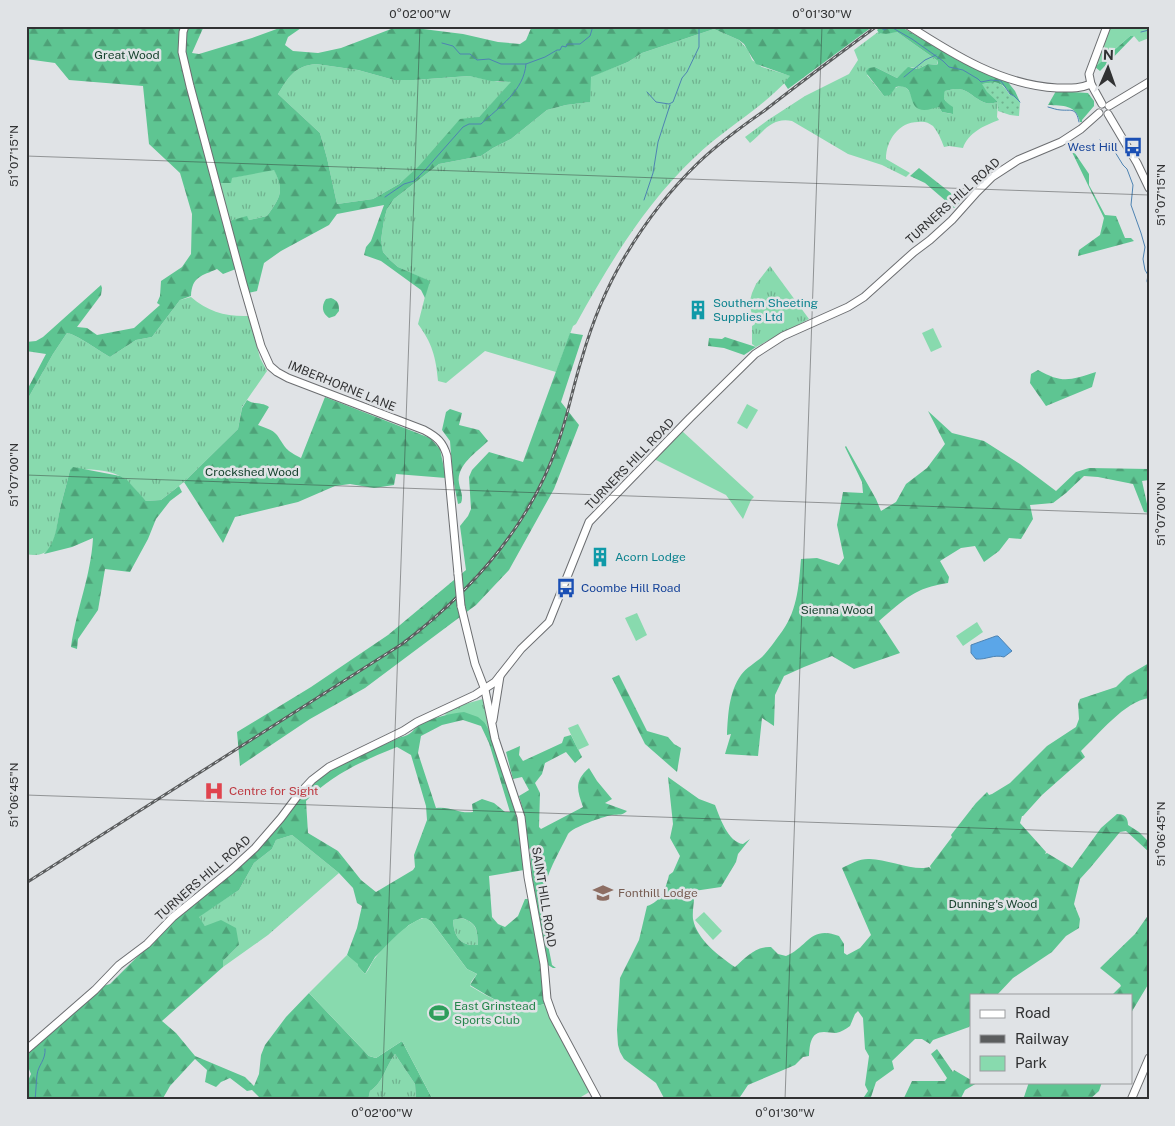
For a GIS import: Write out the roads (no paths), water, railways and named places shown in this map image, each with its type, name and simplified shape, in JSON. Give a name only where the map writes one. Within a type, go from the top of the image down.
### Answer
[{"type":"street","name":"IMBERHORNE LANE","points":[[185,26],[182,32],[182,52],[190,86],[243,284],[266,360],[277,372],[288,378],[424,430],[440,441],[447,456],[461,606],[475,664],[485,690]]},
{"type":"street","points":[[909,26],[960,58],[1016,81],[1035,86],[1073,88],[1091,84]]},
{"type":"street","points":[[1107,26],[1089,74],[1091,84],[1111,109],[1108,114]]},
{"type":"street","points":[[1108,114],[1102,115],[1098,109],[1149,82]]},
{"type":"street","name":"TURNERS HILL ROAD","points":[[26,1050],[95,990],[119,965],[147,944],[173,917],[232,870],[255,848],[300,794],[320,774],[329,767],[485,690],[500,676],[521,649],[549,622],[589,522],[755,354],[784,336],[848,307],[864,297],[952,220],[992,177],[1018,160],[1061,142],[1081,130],[1100,113]]},
{"type":"street","points":[[1108,114],[1137,163],[1149,188]]},
{"type":"street","points":[[492,725],[500,676]]},
{"type":"street","name":"SAINT HILL ROAD","points":[[485,690],[492,725],[521,817],[529,884],[544,964],[547,999],[553,1016],[598,1100]]},
{"type":"street","points":[[1131,1100],[1149,1058]]},
{"type":"water","points":[[996,636],[1012,651],[1004,657],[976,659],[971,653],[971,645]]},
{"type":"waterway","points":[[442,43],[453,46],[460,54],[470,54],[477,60],[489,59],[501,64],[526,64],[560,50],[562,46],[566,47],[567,44],[580,44],[590,36],[593,26]]},
{"type":"waterway","points":[[647,92],[656,102],[669,104],[673,102],[682,78],[699,47],[699,26]]},
{"type":"waterway","points":[[881,28],[884,30],[891,27],[912,39],[949,67],[963,70],[981,82],[1001,81],[1010,94],[1020,102]]},
{"type":"waterway","points":[[1141,32],[1149,30]]},
{"type":"waterway","points":[[904,77],[925,60],[936,55]]},
{"type":"waterway","points":[[385,197],[404,184],[414,181],[463,127],[469,124],[481,124],[503,105],[521,82],[526,64]]},
{"type":"waterway","points":[[644,200],[653,173],[658,142],[670,105]]},
{"type":"waterway","points":[[1048,107],[1073,111],[1079,122]]},
{"type":"waterway","points":[[1100,140],[1107,148],[1115,152],[1127,169],[1133,185],[1131,205],[1145,247],[1143,259],[1148,275],[1149,288]]},
{"type":"waterway","points":[[35,1100],[38,1071],[45,1049]]},
{"type":"railway","points":[[26,883],[402,644],[452,602],[495,555],[515,529],[532,502],[562,432],[595,319],[617,270],[649,220],[677,185],[714,149],[738,129],[877,26]]},
{"type":"place","name":"West Hill","points":[[1133,147]]},
{"type":"place","name":"Southern Sheeting Supplies Ltd","points":[[698,310]]},
{"type":"place","name":"Acorn Lodge","points":[[600,557]]},
{"type":"place","name":"Coombe Hill Road","points":[[566,588]]},
{"type":"place","name":"Centre for Sight","points":[[214,791]]},
{"type":"place","name":"Fonthill Lodge","points":[[603,893]]},
{"type":"place","name":"East Grinstead Sports Club","points":[[439,1013]]},
{"type":"park label","name":"Great Wood","points":[[127,55]]},
{"type":"park label","name":"Crockshed Wood","points":[[252,472]]},
{"type":"park label","name":"Sienna Wood","points":[[837,610]]},
{"type":"park label","name":"Dunning's Wood","points":[[993,904]]}]
